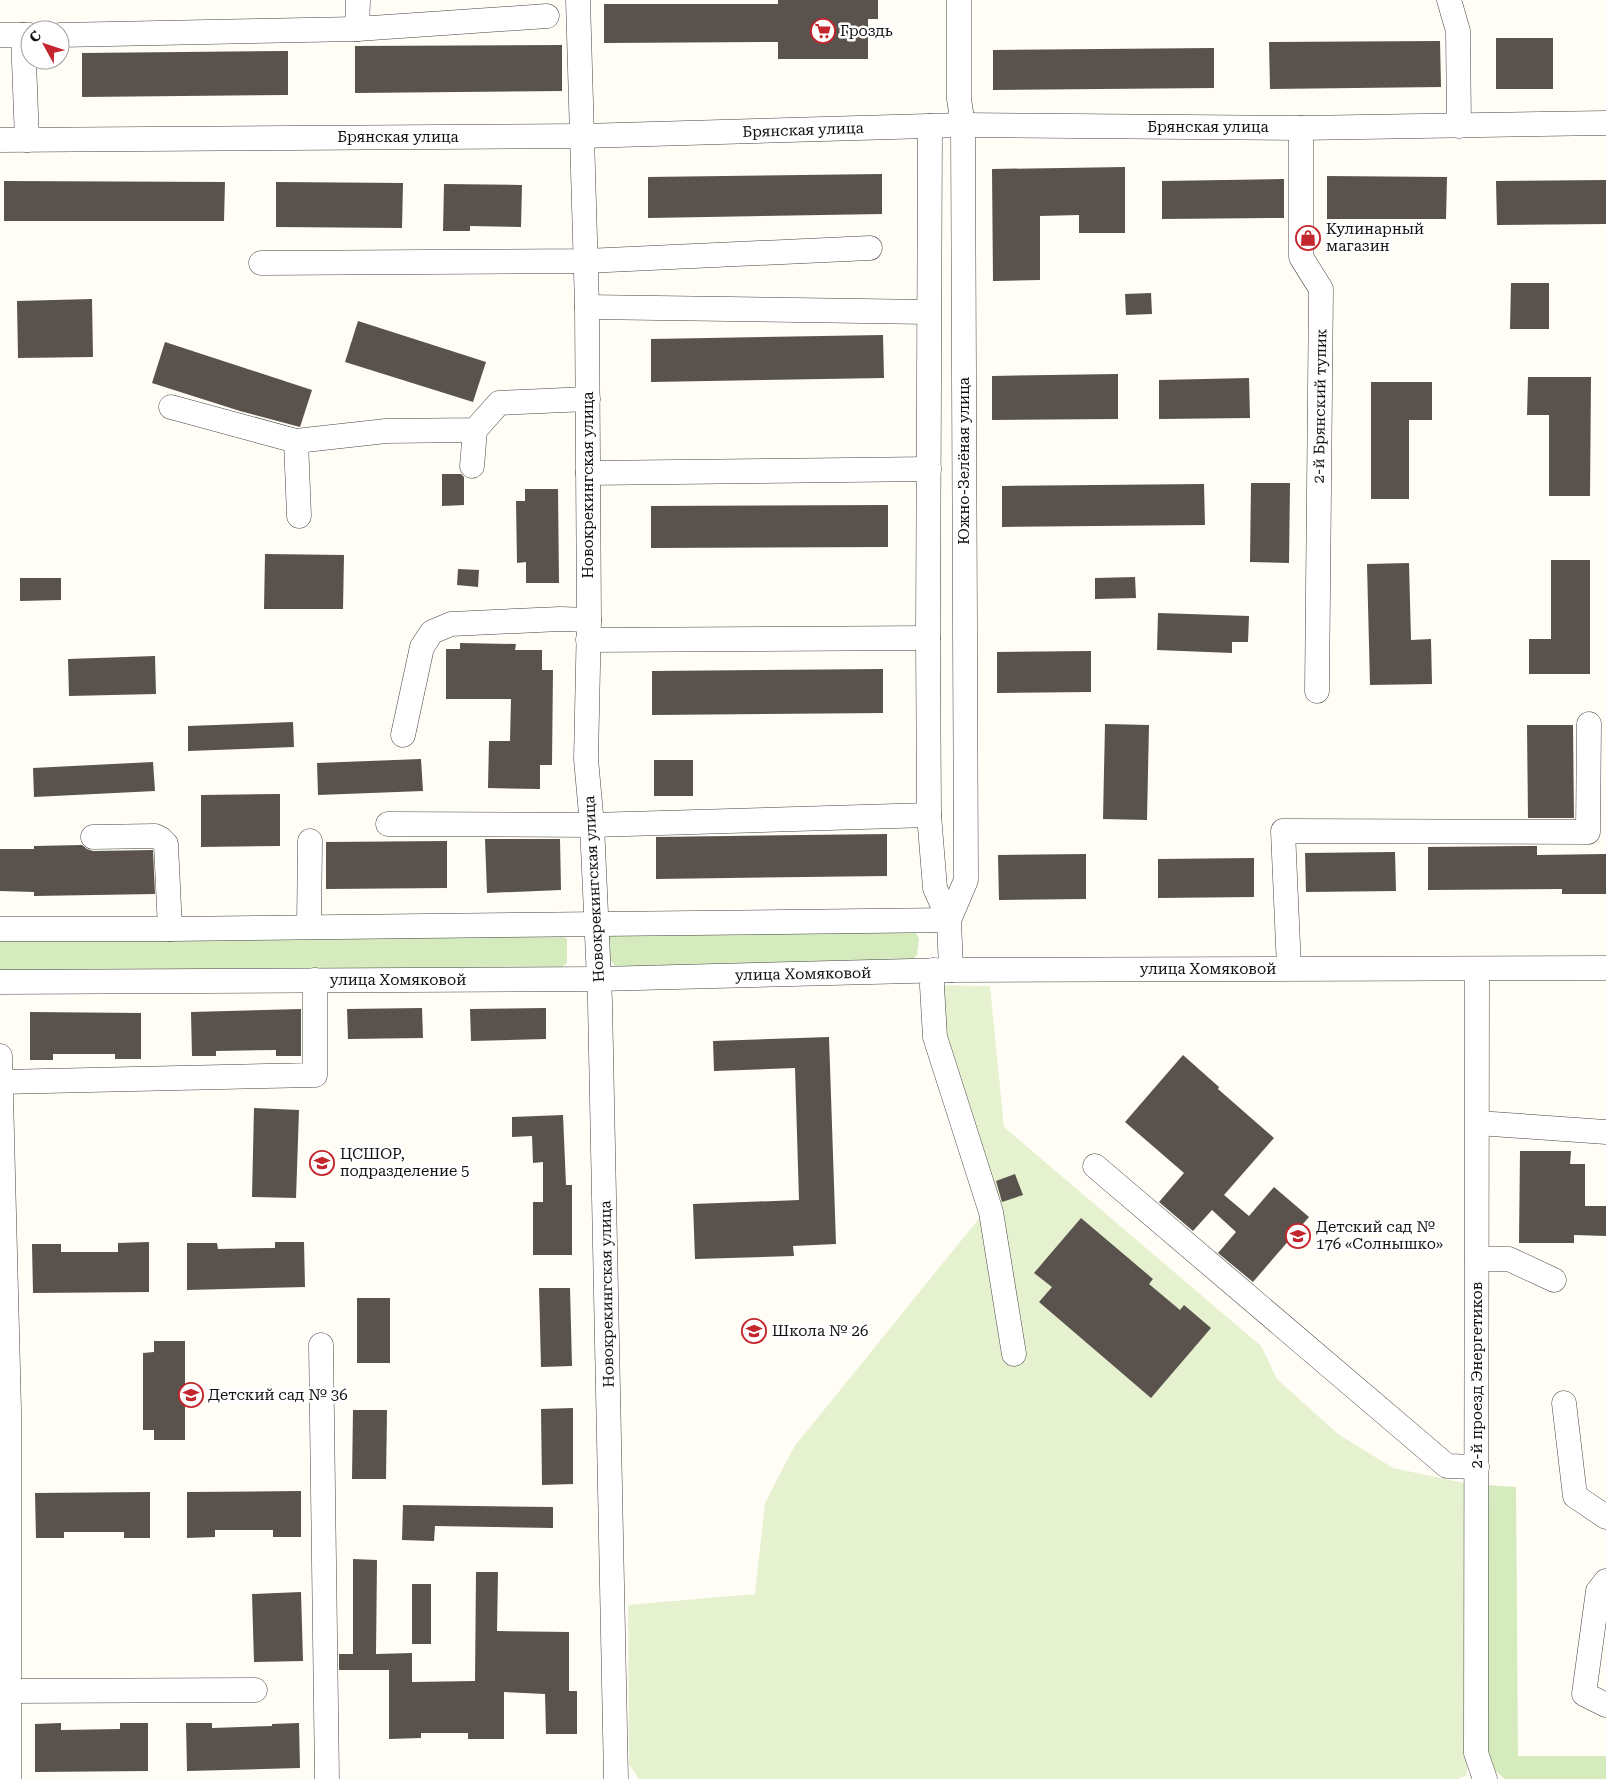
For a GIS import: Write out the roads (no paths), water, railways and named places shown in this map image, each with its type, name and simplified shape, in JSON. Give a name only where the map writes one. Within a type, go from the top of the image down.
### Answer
[{"type":"street","points":[[358,0],[358,29]]},
{"type":"street","name":"Новокрекингская улица","points":[[578,0],[583,136],[588,399],[586,759],[592,825],[599,979],[616,1779]]},
{"type":"street","name":"Южно-Зелёная улица","points":[[959,0],[959,99],[963,124],[966,880],[949,920],[942,970],[932,986],[935,1037],[992,1212],[1014,1354]]},
{"type":"street","points":[[1449,0],[1458,31],[1459,126]]},
{"type":"street","points":[[70,34],[358,29],[547,16]]},
{"type":"street","points":[[0,35],[20,35]]},
{"type":"street","points":[[27,70],[28,140]]},
{"type":"street","name":"Брянская улица","points":[[0,140],[583,136],[963,124],[1301,128],[1606,123]]},
{"type":"street","name":"Южно-Зелёная улица","points":[[930,126],[929,814],[934,888],[949,920]]},
{"type":"street","name":"2-й Брянский тупик","points":[[1301,128],[1301,258],[1321,289],[1317,691]]},
{"type":"street","points":[[261,263],[586,261],[870,248]]},
{"type":"street","points":[[587,307],[929,312]]},
{"type":"street","points":[[472,466],[475,430],[499,403],[588,399]]},
{"type":"street","points":[[171,407],[296,441],[386,431],[475,430]]},
{"type":"street","points":[[296,441],[299,516]]},
{"type":"street","points":[[588,473],[929,469]]},
{"type":"street","points":[[403,735],[422,647],[432,632],[451,624],[560,619],[588,630],[928,638]]},
{"type":"street","points":[[1289,968],[1283,832],[1588,832],[1589,724]]},
{"type":"street","points":[[388,824],[592,825],[929,814]]},
{"type":"street","points":[[94,837],[155,836],[161,838],[166,844],[170,929]]},
{"type":"street","points":[[309,926],[310,841]]},
{"type":"street","points":[[0,929],[170,929],[949,920]]},
{"type":"street","name":"улица Хомяковой","points":[[0,982],[599,979],[942,970],[1606,968]]},
{"type":"street","name":"2-й проезд Энергетиков","points":[[1477,969],[1476,1753],[1485,1779]]},
{"type":"street","points":[[1,1082],[315,1075],[314,980]]},
{"type":"street","points":[[0,1056],[9,1410],[9,1779]]},
{"type":"street","points":[[1478,1123],[1606,1132]]},
{"type":"street","points":[[1095,1166],[1447,1466],[1477,1467]]},
{"type":"street","points":[[1477,1259],[1509,1259],[1554,1280]]},
{"type":"street","points":[[321,1345],[327,1779]]},
{"type":"street","points":[[1564,1403],[1575,1496],[1606,1517]]},
{"type":"street","points":[[1606,1581],[1598,1591],[1584,1694],[1606,1705]]},
{"type":"street","points":[[10,1691],[255,1690]]},
{"type":"place","name":"Гроздь","points":[[823,31]]},
{"type":"place","name":"Кулинарный магазин","points":[[1308,238]]},
{"type":"place","name":"ЦСШОР, подразделение 5","points":[[322,1163]]},
{"type":"place","name":"Детский сад № 176 «Солнышко»","points":[[1298,1236]]},
{"type":"place","name":"Школа № 26","points":[[754,1331]]},
{"type":"place","name":"Детский сад № 36","points":[[191,1395]]}]
